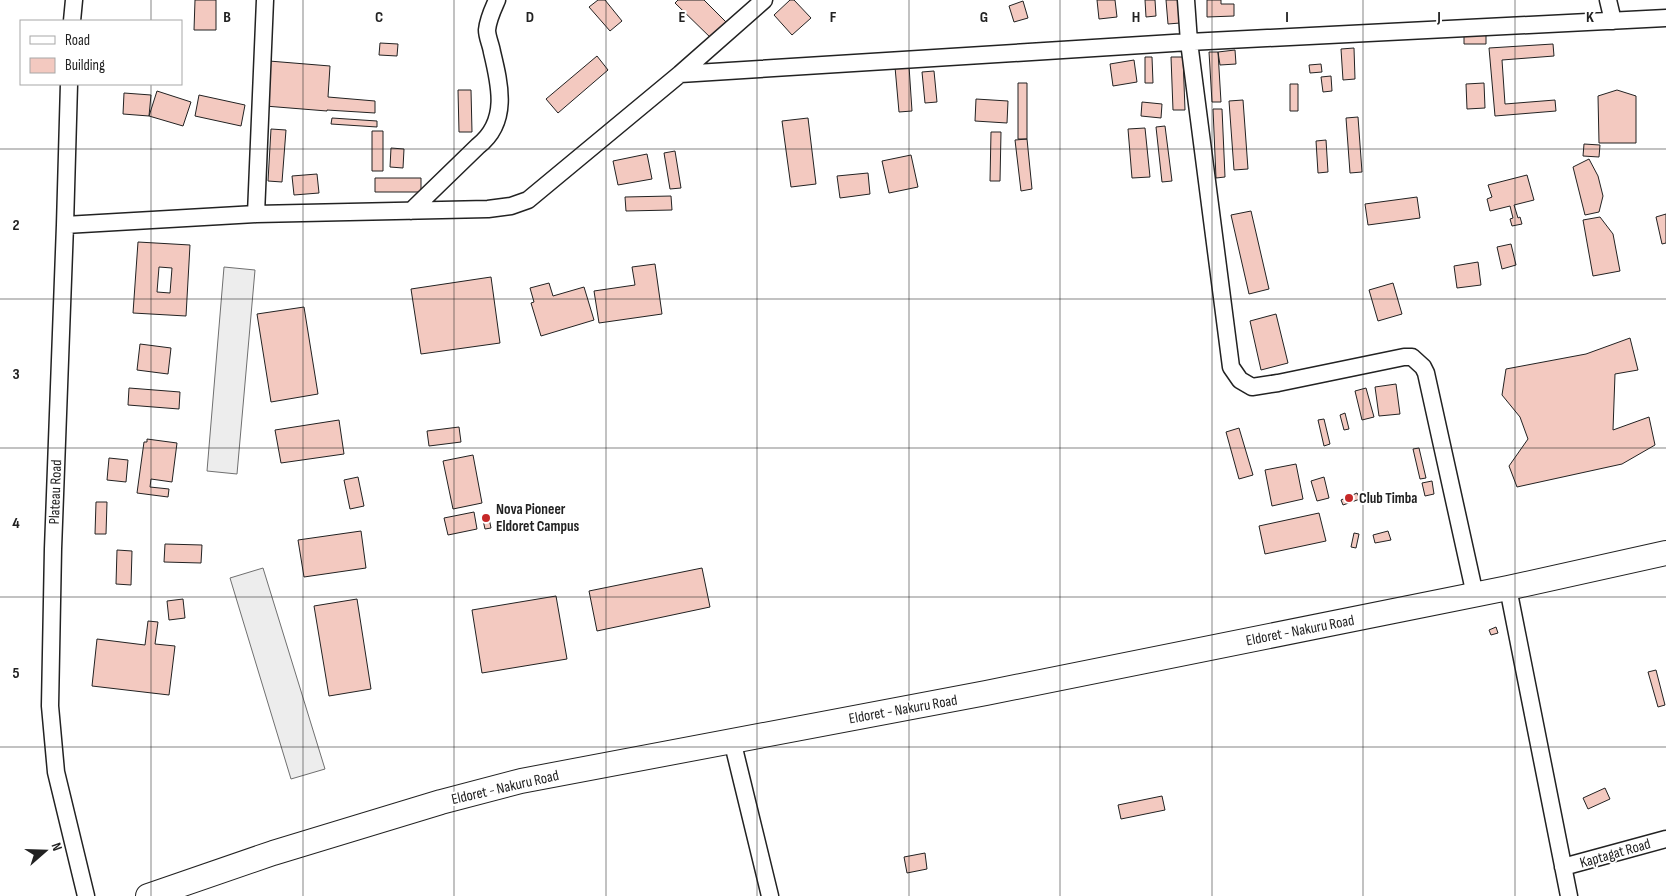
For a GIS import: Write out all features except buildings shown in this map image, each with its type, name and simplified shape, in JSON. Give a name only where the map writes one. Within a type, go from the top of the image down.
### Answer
[{"type":"highway","name":"Eldoret - Nakuru Road","points":[[148,896],[273,853],[441,802],[521,781],[986,693],[1508,588],[1666,553]]},
{"type":"street","points":[[72,20],[74,0]]},
{"type":"street","points":[[256,214],[265,0]]},
{"type":"street","points":[[411,211],[488,138],[498,118],[500,99],[498,83],[487,32],[497,0]]},
{"type":"street","points":[[65,226],[256,214],[488,209],[511,206],[528,200],[680,74],[764,0]]},
{"type":"street","points":[[1186,0],[1231,366],[1240,380],[1252,387],[1404,357],[1412,357],[1418,362],[1426,373],[1474,595]]},
{"type":"street","points":[[1608,0],[1613,20]]},
{"type":"street","points":[[680,74],[1190,42],[1666,18]]},
{"type":"street","name":"Plateau Road","points":[[69,85],[52,559],[50,706],[56,772],[86,896]]},
{"type":"street","points":[[1508,588],[1568,896]]},
{"type":"street","points":[[732,740],[770,896]]},
{"type":"street","name":"Kaptagat Road","points":[[1563,867],[1666,839]]},
{"type":"shaded area","points":[[224,267],[255,270],[237,474],[207,471]]},
{"type":"shaded area","points":[[263,568],[325,769],[291,779],[230,578]]},
{"type":"place","name":"Club Timba","points":[[1349,498]]},
{"type":"place","name":"Nova Pioneer Eldoret Campus","points":[[486,518]]}]
